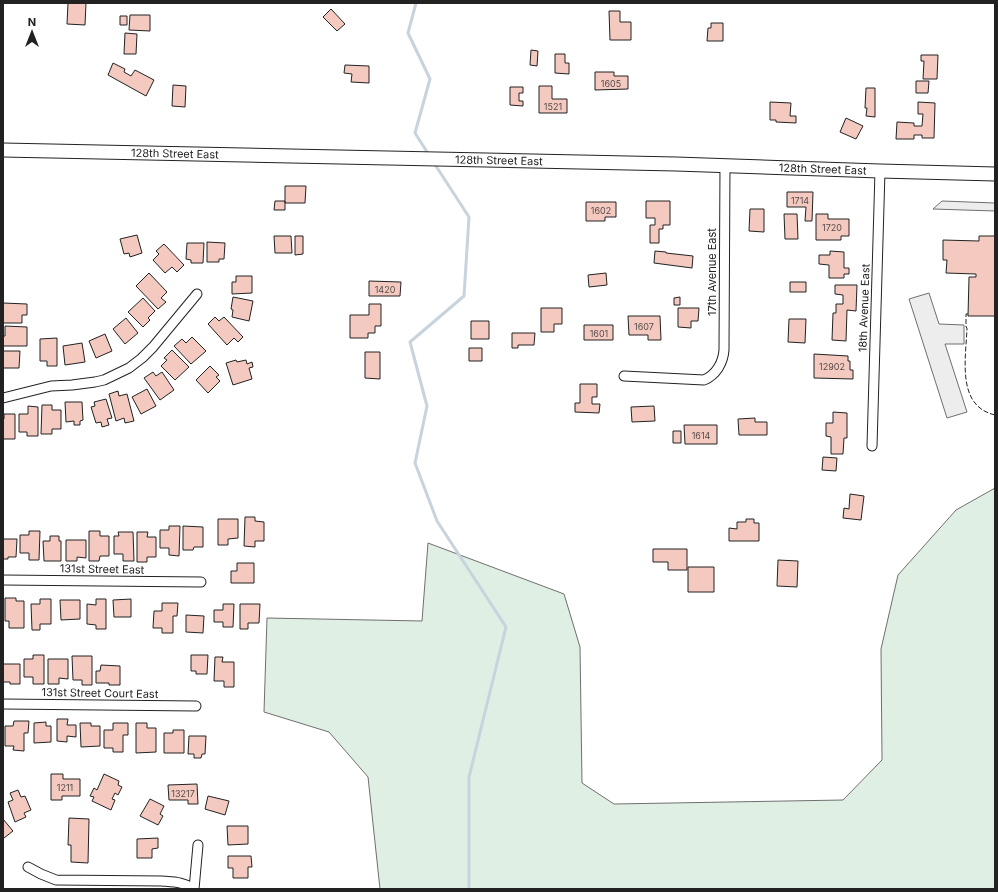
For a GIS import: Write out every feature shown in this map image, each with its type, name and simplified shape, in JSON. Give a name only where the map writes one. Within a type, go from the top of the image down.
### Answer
[{"type":"street","name":"128th Street East","points":[[3,150],[725,166],[995,174]]},
{"type":"street","name":"17th Avenue East","points":[[624,376],[704,380],[713,374],[722,362],[724,350],[725,166]]},
{"type":"street","name":"18th Avenue East","points":[[872,446],[880,171]]},
{"type":"street","points":[[3,398],[51,386],[78,385],[104,380],[129,368],[153,347],[197,294]]},
{"type":"street","name":"131st Street East","points":[[3,580],[201,582]]},
{"type":"street","name":"131st Street Court East","points":[[3,704],[196,706]]},
{"type":"street","points":[[28,868],[56,880],[180,882],[194,889],[198,845]]},
{"type":"green space","points":[[995,488],[995,889],[380,889],[368,777],[329,732],[264,712],[267,618],[422,621],[428,543],[564,594],[580,647],[582,783],[614,804],[843,800],[882,760],[881,649],[898,575],[956,510]]},
{"type":"shaded area","points":[[942,201],[995,203],[995,211],[933,209]]},
{"type":"shaded area","points":[[929,293],[939,324],[964,325],[964,344],[945,344],[967,412],[947,418],[909,299]]},
{"type":"building","points":[[68,3],[86,3],[85,25],[67,24]]},
{"type":"building","points":[[331,9],[345,24],[337,31],[323,17]]},
{"type":"building","points":[[609,11],[620,11],[620,22],[631,22],[631,40],[610,40]]},
{"type":"building","points":[[130,15],[150,15],[150,31],[129,30]]},
{"type":"building","points":[[120,16],[127,16],[127,25],[120,25]]},
{"type":"building","points":[[711,23],[723,23],[723,41],[707,41],[708,28],[711,28]]},
{"type":"building","points":[[125,33],[137,34],[136,54],[124,54]]},
{"type":"building","points":[[531,50],[538,51],[537,66],[530,65]]},
{"type":"building","points":[[555,54],[565,54],[565,63],[569,63],[569,74],[555,73]]},
{"type":"building","points":[[921,55],[938,55],[937,79],[923,79],[924,61],[921,61]]},
{"type":"building","points":[[113,63],[125,69],[124,72],[131,76],[135,70],[154,80],[146,96],[108,75]]},
{"type":"building","points":[[345,65],[369,66],[369,83],[351,82],[352,74],[344,73]]},
{"type":"building","points":[[595,72],[614,72],[614,76],[628,76],[628,89],[595,90]]},
{"type":"building","points":[[916,81],[929,81],[928,93],[916,93]]},
{"type":"building","points":[[173,85],[186,86],[185,107],[172,106]]},
{"type":"building","points":[[539,86],[552,86],[552,99],[567,99],[567,113],[539,113]]},
{"type":"building","points":[[510,87],[523,87],[523,93],[519,93],[519,101],[523,101],[523,106],[510,105]]},
{"type":"building","points":[[866,88],[875,88],[875,117],[866,116]]},
{"type":"building","points":[[770,102],[791,103],[790,116],[796,116],[796,123],[776,122],[776,120],[770,120]]},
{"type":"building","points":[[918,102],[935,103],[934,138],[922,138],[922,135],[914,135],[914,139],[896,139],[897,122],[914,123],[914,126],[922,126],[923,114],[918,114]]},
{"type":"building","points":[[846,118],[863,126],[856,139],[840,132]]},
{"type":"building","points":[[285,186],[306,186],[305,203],[285,203]]},
{"type":"building","points":[[787,192],[813,192],[812,221],[805,221],[806,207],[787,207]]},
{"type":"building","points":[[275,201],[285,201],[285,210],[274,210]]},
{"type":"building","points":[[646,201],[670,201],[670,225],[663,225],[663,229],[659,229],[659,243],[650,243],[650,225],[655,225],[655,218],[646,218]]},
{"type":"building","points":[[586,202],[616,202],[616,217],[605,217],[605,221],[586,221]]},
{"type":"building","points":[[750,209],[764,209],[764,232],[749,231]]},
{"type":"building","points":[[784,214],[797,214],[798,239],[785,239]]},
{"type":"building","points":[[816,214],[828,214],[828,219],[849,219],[849,236],[841,236],[841,240],[816,240]]},
{"type":"building","points":[[137,235],[142,253],[130,257],[129,253],[124,254],[120,239]]},
{"type":"building","points":[[274,236],[291,236],[292,253],[275,253]]},
{"type":"building","points":[[295,236],[303,236],[303,254],[295,255]]},
{"type":"building","points":[[979,236],[995,236],[995,316],[968,316],[969,277],[976,277],[976,274],[946,273],[947,260],[943,260],[943,240],[979,241]]},
{"type":"building","points":[[207,242],[225,243],[224,259],[219,259],[219,262],[207,262]]},
{"type":"building","points":[[187,243],[204,243],[203,263],[191,263],[191,260],[186,259]]},
{"type":"building","points":[[164,244],[184,265],[177,272],[172,267],[165,273],[153,260],[159,254],[156,251]]},
{"type":"building","points":[[655,251],[693,256],[692,268],[654,263]]},
{"type":"building","points":[[830,251],[844,252],[844,268],[849,268],[849,274],[844,274],[844,278],[829,278],[829,265],[819,264],[819,255],[830,255]]},
{"type":"building","points":[[149,273],[167,292],[161,298],[166,302],[158,309],[136,286]]},
{"type":"building","points":[[606,273],[607,285],[589,287],[588,275]]},
{"type":"building","points":[[236,276],[252,276],[252,293],[232,294],[232,282],[236,282]]},
{"type":"building","points":[[369,281],[401,282],[400,296],[369,296]]},
{"type":"building","points":[[790,282],[806,282],[806,292],[790,292]]},
{"type":"building","points":[[835,285],[857,285],[856,311],[847,310],[846,341],[832,340],[833,313],[836,313],[836,304],[843,304],[843,295],[835,294]]},
{"type":"building","points":[[233,297],[253,301],[249,321],[232,317],[233,310],[231,309]]},
{"type":"building","points":[[680,297],[680,305],[674,305],[674,298]]},
{"type":"building","points":[[143,298],[155,311],[148,318],[150,320],[143,327],[128,312]]},
{"type":"building","points":[[3,303],[27,304],[27,315],[22,315],[22,323],[3,323]]},
{"type":"building","points":[[369,304],[381,304],[381,326],[375,326],[375,333],[368,333],[368,338],[350,338],[350,315],[369,315]]},
{"type":"building","points":[[541,308],[562,308],[562,324],[554,324],[554,332],[541,332]]},
{"type":"building","points":[[678,308],[699,308],[698,321],[691,321],[691,328],[678,327]]},
{"type":"building","points":[[628,316],[660,316],[661,340],[648,340],[648,335],[629,335]]},
{"type":"building","points":[[215,317],[219,321],[224,317],[243,337],[238,342],[234,338],[227,345],[208,324]]},
{"type":"building","points":[[126,318],[138,333],[125,344],[113,329]]},
{"type":"building","points":[[789,319],[806,319],[805,343],[788,342]]},
{"type":"building","points":[[471,321],[489,321],[489,339],[471,339]]},
{"type":"building","points":[[584,325],[613,325],[613,340],[584,340]]},
{"type":"building","points":[[5,326],[27,327],[27,346],[3,346]]},
{"type":"building","points":[[512,333],[535,333],[534,345],[518,345],[518,348],[512,348]]},
{"type":"building","points":[[105,334],[112,351],[96,358],[89,341]]},
{"type":"building","points":[[192,337],[206,351],[191,364],[174,346],[182,339],[186,343]]},
{"type":"building","points":[[57,338],[57,366],[47,366],[47,361],[40,361],[40,339]]},
{"type":"building","points":[[82,343],[85,362],[65,365],[63,346]]},
{"type":"building","points":[[469,348],[482,348],[482,361],[469,361]]},
{"type":"building","points":[[172,350],[189,367],[175,380],[161,366],[167,360],[164,358]]},
{"type":"building","points":[[3,351],[20,351],[19,368],[3,368]]},
{"type":"building","points":[[365,352],[380,352],[380,379],[365,378]]},
{"type":"building","points":[[814,354],[848,356],[848,361],[850,361],[850,370],[853,370],[853,379],[814,378]]},
{"type":"building","points":[[236,360],[237,362],[246,360],[247,364],[252,362],[253,367],[249,368],[252,379],[233,385],[226,363]]},
{"type":"building","points":[[210,366],[219,375],[216,377],[220,381],[208,393],[196,380]]},
{"type":"building","points":[[153,372],[156,376],[162,372],[174,390],[160,400],[144,378]]},
{"type":"building","points":[[580,384],[597,384],[597,397],[592,397],[592,404],[600,404],[599,413],[575,412],[575,403],[580,403]]},
{"type":"building","points":[[147,389],[156,406],[141,414],[132,397]]},
{"type":"building","points":[[118,391],[119,396],[127,394],[134,421],[125,423],[124,418],[116,421],[109,394]]},
{"type":"building","points":[[106,399],[112,418],[107,419],[109,425],[102,427],[101,422],[96,423],[91,407],[95,406],[94,402]]},
{"type":"building","points":[[65,402],[82,402],[83,420],[80,421],[80,425],[74,425],[74,421],[66,422]]},
{"type":"building","points":[[42,405],[52,405],[52,410],[61,410],[61,429],[52,429],[52,434],[41,434]]},
{"type":"building","points":[[28,406],[38,407],[38,436],[27,436],[27,432],[19,432],[19,414],[28,414]]},
{"type":"building","points":[[654,406],[655,421],[632,422],[631,407]]},
{"type":"building","points":[[833,412],[847,413],[847,438],[844,438],[843,454],[831,454],[831,437],[826,436],[826,423],[833,423]]},
{"type":"building","points":[[4,414],[15,414],[15,439],[3,439]]},
{"type":"building","points":[[755,418],[755,422],[767,422],[767,435],[739,435],[738,419]]},
{"type":"building","points":[[684,425],[717,425],[717,444],[685,444]]},
{"type":"building","points":[[673,431],[681,431],[681,443],[673,443]]},
{"type":"building","points":[[823,457],[837,458],[836,471],[822,470]]},
{"type":"building","points":[[850,494],[864,496],[861,520],[843,518],[844,508],[849,509]]},
{"type":"building","points":[[245,517],[255,517],[255,521],[264,522],[264,541],[255,541],[255,547],[244,546]]},
{"type":"building","points":[[218,519],[238,519],[238,538],[228,539],[228,545],[218,545]]},
{"type":"building","points":[[746,519],[754,519],[754,523],[759,523],[759,541],[729,541],[729,528],[737,529],[737,522],[746,522]]},
{"type":"building","points":[[169,526],[180,526],[179,556],[169,555],[169,548],[160,548],[160,530],[169,530]]},
{"type":"building","points":[[183,526],[203,527],[203,547],[194,547],[193,550],[183,550]]},
{"type":"building","points":[[29,531],[40,531],[39,560],[29,560],[29,553],[20,553],[20,535],[29,535]]},
{"type":"building","points":[[89,531],[100,531],[100,536],[109,536],[109,556],[100,556],[99,561],[89,561]]},
{"type":"building","points":[[118,532],[133,532],[134,561],[123,561],[123,554],[114,554],[114,536],[119,536]]},
{"type":"building","points":[[137,532],[148,532],[147,537],[156,537],[156,557],[147,557],[147,562],[137,562]]},
{"type":"building","points":[[50,536],[59,536],[59,541],[61,541],[61,561],[44,561],[43,541],[50,541]]},
{"type":"building","points":[[3,539],[17,539],[16,557],[8,557],[8,559],[3,559]]},
{"type":"building","points":[[66,540],[86,540],[86,558],[77,557],[77,561],[66,561]]},
{"type":"building","points":[[653,549],[687,549],[687,570],[668,570],[668,562],[653,562]]},
{"type":"building","points":[[778,560],[798,561],[797,587],[777,586]]},
{"type":"building","points":[[237,563],[254,563],[254,583],[231,583],[231,571],[237,571]]},
{"type":"building","points":[[688,567],[714,567],[714,592],[688,592]]},
{"type":"building","points":[[5,598],[16,598],[16,601],[24,601],[24,628],[9,628],[9,621],[5,621]]},
{"type":"building","points":[[40,599],[51,599],[51,624],[40,624],[40,630],[32,630],[31,604],[40,604]]},
{"type":"building","points":[[96,599],[106,599],[106,629],[96,629],[96,625],[87,624],[87,604],[96,605]]},
{"type":"building","points":[[131,599],[131,617],[114,617],[113,600]]},
{"type":"building","points":[[60,600],[80,600],[80,619],[61,620]]},
{"type":"building","points":[[162,603],[178,603],[177,616],[173,616],[173,633],[162,633],[162,628],[153,628],[154,611],[162,611]]},
{"type":"building","points":[[223,604],[234,604],[233,627],[223,627],[223,622],[214,622],[214,610],[223,610]]},
{"type":"building","points":[[240,604],[260,604],[259,623],[248,623],[248,629],[240,629]]},
{"type":"building","points":[[186,615],[204,616],[203,633],[186,632]]},
{"type":"building","points":[[33,655],[44,655],[44,684],[33,684],[33,677],[24,677],[24,659],[33,659]]},
{"type":"building","points":[[191,655],[208,655],[207,674],[196,674],[196,671],[191,671]]},
{"type":"building","points":[[72,656],[92,656],[92,685],[82,685],[82,680],[73,680]]},
{"type":"building","points":[[215,657],[223,657],[222,662],[234,662],[234,687],[224,687],[224,681],[214,681]]},
{"type":"building","points":[[48,659],[68,659],[68,679],[59,678],[59,684],[48,684]]},
{"type":"building","points":[[3,664],[20,664],[20,684],[3,682]]},
{"type":"building","points":[[101,665],[120,666],[120,685],[96,683],[96,671],[100,671]]},
{"type":"building","points":[[57,719],[68,719],[67,725],[76,725],[76,737],[67,736],[67,742],[57,741]]},
{"type":"building","points":[[14,721],[29,721],[28,733],[24,733],[24,751],[13,750],[14,746],[5,746],[5,726],[13,726]]},
{"type":"building","points":[[46,722],[46,726],[51,726],[51,742],[34,743],[34,723]]},
{"type":"building","points":[[80,723],[91,723],[91,726],[100,726],[100,746],[81,747]]},
{"type":"building","points":[[113,723],[128,723],[128,735],[123,735],[123,752],[113,752],[113,748],[104,748],[104,730],[113,730]]},
{"type":"building","points":[[136,723],[147,723],[147,728],[156,728],[156,752],[136,753]]},
{"type":"building","points":[[173,730],[184,730],[184,753],[164,753],[164,733],[173,733]]},
{"type":"building","points":[[189,736],[206,736],[205,754],[202,754],[201,758],[194,758],[194,754],[188,754]]},
{"type":"building","points":[[51,774],[63,774],[63,779],[80,779],[80,796],[62,796],[62,800],[51,800]]},
{"type":"building","points":[[104,774],[119,781],[118,785],[122,787],[118,795],[115,793],[112,799],[115,800],[111,810],[92,801],[94,797],[90,796],[94,788],[97,790]]},
{"type":"building","points":[[197,784],[198,804],[188,804],[188,800],[169,800],[168,785]]},
{"type":"building","points":[[18,790],[21,797],[25,796],[31,810],[24,813],[26,817],[15,822],[8,802],[13,800],[10,793]]},
{"type":"building","points":[[208,796],[229,801],[225,815],[205,809]]},
{"type":"building","points":[[150,799],[164,806],[160,814],[163,816],[158,825],[140,816]]},
{"type":"building","points":[[69,818],[89,819],[88,863],[71,862],[71,845],[68,845]]},
{"type":"building","points":[[3,819],[13,831],[4,838],[3,837]]},
{"type":"building","points":[[227,826],[248,826],[248,844],[228,845]]},
{"type":"building","points":[[158,838],[158,848],[152,849],[152,858],[137,858],[137,839]]},
{"type":"building","points":[[228,856],[251,856],[252,867],[248,867],[248,878],[233,878],[233,868],[228,868]]},
{"type":"waterway","points":[[416,3],[408,33],[430,79],[415,133],[429,155]]},
{"type":"waterway","points":[[434,163],[469,217],[464,296],[410,342],[427,406],[415,463],[437,521],[506,627],[469,777],[469,889]]},
{"type":"fence","points":[[968,314],[966,314],[967,328],[965,366],[969,391],[974,402],[983,410],[995,415]]}]
